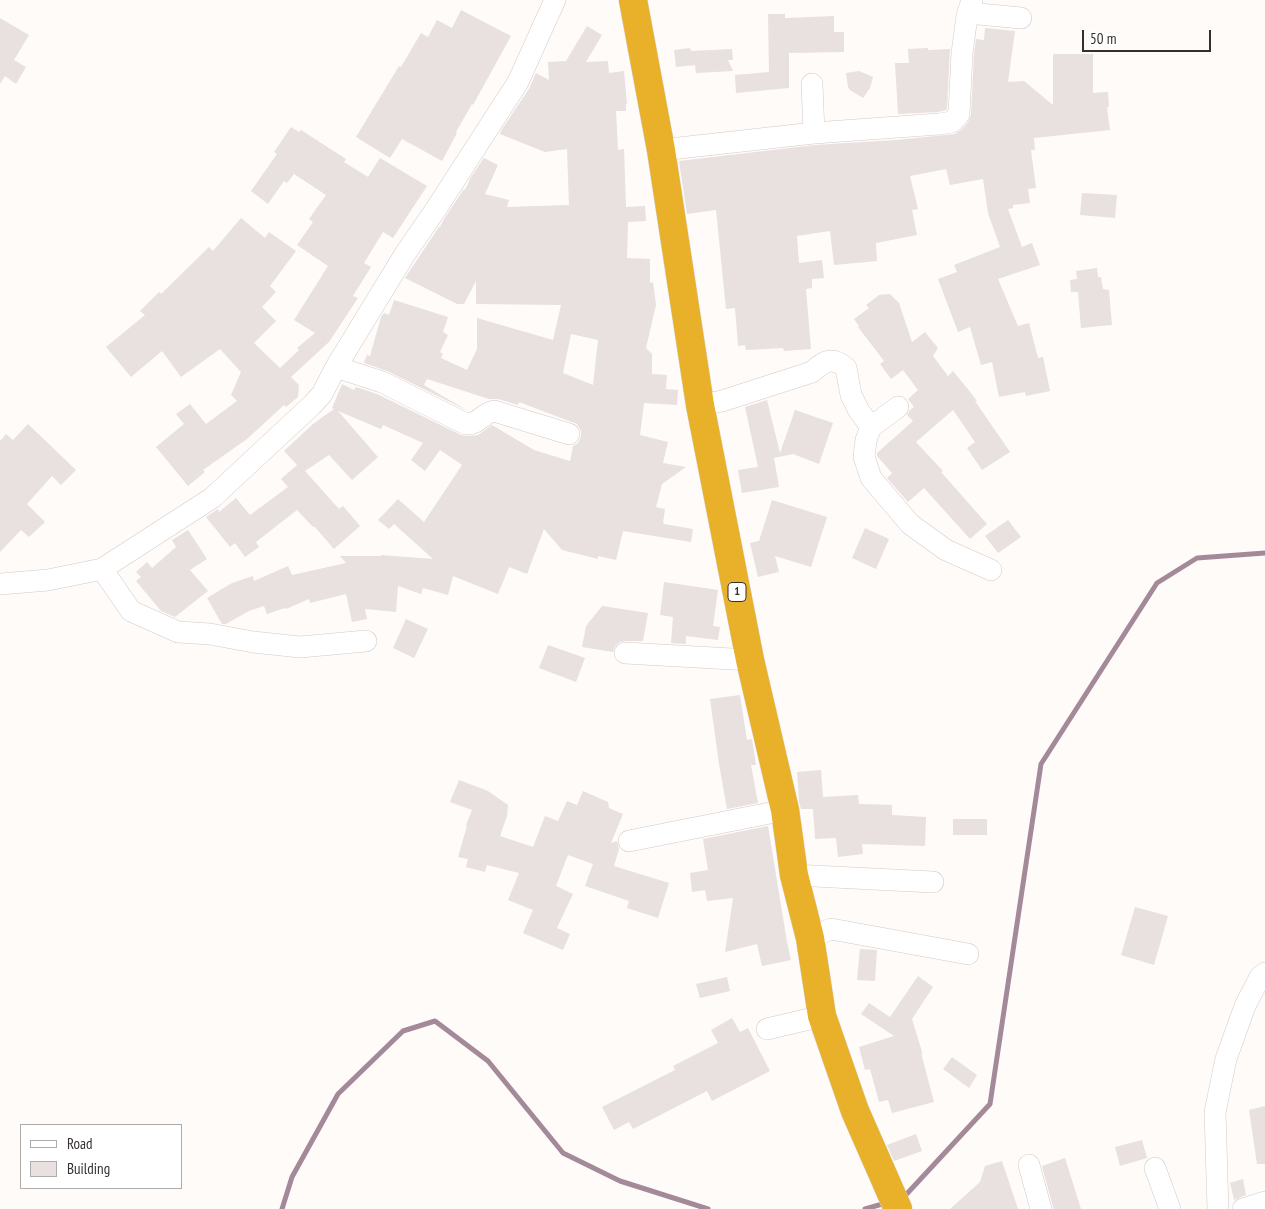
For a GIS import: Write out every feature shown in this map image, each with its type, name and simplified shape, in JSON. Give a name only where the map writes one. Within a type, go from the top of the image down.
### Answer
[{"type":"highway","name":"1","points":[[633,0],[661,150],[700,404],[750,660],[785,810],[794,875],[810,938],[822,1016],[855,1111],[898,1209]]},
{"type":"street","points":[[0,584],[48,580],[102,569],[212,498],[312,405],[322,394],[336,367],[405,254],[518,82],[555,0]]},
{"type":"street","points":[[661,150],[814,133],[952,122],[959,114],[962,53],[970,6],[1022,18]]},
{"type":"street","points":[[812,84],[814,133]]},
{"type":"street","points":[[700,404],[722,401],[812,372],[820,365],[829,361],[838,362],[846,368],[851,395],[871,427]]},
{"type":"street","points":[[336,367],[382,382],[466,424],[474,424],[484,415],[494,411],[569,434]]},
{"type":"street","points":[[898,407],[871,427],[866,440],[864,457],[871,478],[910,524],[946,550],[991,570]]},
{"type":"street","points":[[102,569],[131,611],[178,632],[210,634],[253,642],[300,646],[366,641]]},
{"type":"street","points":[[625,653],[750,660]]},
{"type":"street","points":[[629,840],[785,810]]},
{"type":"street","points":[[794,875],[934,882]]},
{"type":"street","points":[[810,938],[832,929],[968,954]]},
{"type":"street","points":[[1218,1209],[1215,1112],[1226,1059],[1244,1006],[1260,977],[1265,973]]},
{"type":"street","points":[[767,1030],[822,1016]]},
{"type":"street","points":[[1029,1165],[1041,1209]]},
{"type":"street","points":[[1155,1168],[1167,1208]]},
{"type":"street","points":[[1243,1209],[1265,1202]]},
{"type":"building","points":[[461,10],[511,36],[456,132],[442,161],[402,139],[390,158],[356,137],[421,33],[428,37],[437,20],[452,28]]},
{"type":"building","points":[[768,14],[785,14],[785,18],[834,16],[834,32],[844,32],[844,52],[789,53],[789,88],[736,93],[735,75],[769,72]]},
{"type":"building","points":[[0,18],[29,35],[14,60],[26,67],[16,84],[5,76],[0,84]]},
{"type":"building","points":[[587,26],[602,35],[586,62],[608,61],[609,73],[624,71],[626,111],[616,111],[618,150],[624,149],[626,207],[645,206],[646,221],[628,222],[627,258],[650,259],[650,283],[653,282],[656,305],[646,348],[652,354],[652,374],[667,375],[666,389],[678,390],[677,405],[644,403],[640,435],[668,442],[663,463],[686,467],[662,484],[656,507],[665,509],[664,524],[693,529],[691,542],[623,531],[616,560],[598,556],[598,559],[562,550],[544,529],[527,574],[509,567],[498,594],[453,576],[448,595],[423,588],[421,594],[398,586],[396,612],[365,609],[367,619],[352,622],[346,594],[310,603],[309,599],[286,609],[267,614],[264,606],[249,611],[226,624],[222,624],[207,598],[232,583],[253,576],[254,581],[288,566],[292,575],[346,563],[340,556],[381,555],[433,559],[394,524],[389,529],[378,520],[398,499],[424,522],[462,465],[440,450],[425,471],[411,460],[423,443],[383,425],[381,429],[338,411],[378,457],[352,480],[329,455],[305,471],[339,509],[343,506],[360,526],[334,549],[297,510],[256,542],[259,547],[245,557],[235,543],[230,547],[206,517],[218,509],[219,512],[236,498],[250,515],[288,487],[281,479],[297,465],[284,451],[313,424],[334,409],[332,408],[342,384],[354,390],[356,387],[377,394],[461,435],[478,435],[492,425],[534,450],[570,461],[573,446],[578,443],[581,437],[581,431],[577,424],[519,402],[518,405],[498,399],[489,399],[427,379],[424,385],[468,411],[387,371],[364,363],[367,355],[370,356],[381,317],[384,313],[389,315],[394,300],[448,317],[443,332],[448,335],[440,352],[443,354],[441,358],[467,370],[477,349],[477,318],[553,340],[561,305],[476,304],[476,281],[464,304],[457,304],[405,278],[465,190],[484,158],[498,165],[485,194],[509,200],[507,207],[569,205],[567,149],[545,152],[500,134],[529,89],[536,73],[549,80],[548,62],[566,61]],"holes":[[[571,334],[598,340],[593,385],[563,373]]]},
{"type":"building","points":[[985,28],[1015,31],[1008,82],[1024,81],[1053,105],[1053,54],[1093,54],[1093,93],[1108,92],[1109,107],[1107,107],[1110,130],[1034,138],[1035,150],[1031,150],[1036,188],[1028,189],[1030,203],[1013,205],[1013,208],[1008,209],[1022,247],[1032,243],[1040,265],[998,279],[1018,326],[1029,323],[1038,358],[1043,357],[1050,391],[1026,396],[1025,392],[999,397],[992,362],[981,365],[970,327],[958,332],[938,279],[957,272],[954,265],[1000,247],[988,213],[983,179],[950,185],[946,169],[910,176],[918,209],[912,210],[917,235],[876,243],[877,261],[834,265],[830,231],[797,236],[799,263],[822,260],[824,278],[812,279],[812,288],[806,289],[811,349],[784,351],[783,348],[746,350],[745,345],[738,346],[735,308],[726,309],[716,210],[687,214],[679,161],[815,145],[955,134],[968,122],[971,115],[976,39],[984,40]]},
{"type":"building","points":[[690,48],[691,51],[732,49],[733,60],[728,60],[733,71],[696,73],[695,65],[676,67],[674,50]]},
{"type":"building","points":[[928,48],[928,50],[950,49],[947,109],[938,112],[898,114],[895,63],[909,63],[908,49]]},
{"type":"building","points":[[859,71],[873,77],[870,88],[863,98],[848,87],[846,73]]},
{"type":"building","points":[[291,127],[299,132],[301,130],[346,159],[344,162],[368,177],[380,158],[427,186],[393,238],[383,232],[364,263],[371,267],[353,296],[358,298],[329,342],[291,377],[299,385],[298,397],[286,407],[284,405],[247,439],[203,470],[205,472],[188,486],[156,447],[184,424],[176,414],[190,404],[206,424],[237,401],[231,395],[241,372],[220,349],[181,377],[162,351],[131,377],[106,347],[145,315],[140,311],[159,292],[161,294],[209,247],[213,251],[241,218],[265,238],[269,232],[296,251],[270,286],[276,292],[262,307],[276,321],[254,343],[280,368],[299,350],[297,348],[315,333],[294,320],[328,266],[297,245],[313,222],[309,219],[326,195],[294,174],[287,183],[284,181],[268,204],[251,191],[277,154],[274,152]]},
{"type":"building","points":[[1082,193],[1117,195],[1115,218],[1080,215]]},
{"type":"building","points":[[1097,268],[1098,277],[1101,277],[1103,289],[1109,290],[1112,325],[1081,328],[1078,292],[1071,292],[1070,280],[1077,279],[1076,271]]},
{"type":"building","points":[[890,294],[899,303],[912,342],[925,332],[938,348],[933,356],[948,376],[953,371],[967,388],[1010,452],[982,470],[967,448],[975,442],[953,410],[916,442],[987,524],[970,539],[924,488],[908,502],[887,478],[892,473],[877,456],[877,453],[913,421],[907,415],[914,407],[908,399],[918,390],[903,370],[891,379],[880,364],[884,361],[854,319],[869,308],[866,305],[879,295]]},
{"type":"building","points":[[767,400],[780,453],[795,410],[833,423],[819,464],[793,454],[774,458],[779,487],[742,493],[738,470],[758,467],[745,407]]},
{"type":"building","points":[[28,424],[76,470],[61,485],[52,476],[27,504],[45,522],[29,537],[21,530],[0,552],[0,441],[6,434],[13,440]]},
{"type":"building","points":[[772,500],[827,517],[811,567],[775,556],[779,572],[758,577],[750,543],[759,541]]},
{"type":"building","points":[[1008,520],[1021,537],[998,553],[985,536]]},
{"type":"building","points":[[865,528],[889,539],[876,569],[852,558]]},
{"type":"building","points":[[188,530],[207,559],[190,570],[208,591],[175,617],[161,611],[136,581],[141,577],[136,572],[147,562],[152,568],[176,547],[172,540]]},
{"type":"building","points":[[664,582],[718,590],[713,626],[720,627],[718,640],[686,636],[686,644],[671,643],[673,617],[660,615]]},
{"type":"building","points":[[602,606],[648,613],[643,641],[620,642],[615,646],[613,652],[582,647],[586,626]]},
{"type":"building","points":[[406,619],[428,629],[414,658],[393,648]]},
{"type":"building","points":[[548,645],[585,658],[576,682],[539,668]]},
{"type":"building","points":[[740,695],[747,740],[752,739],[756,765],[751,765],[758,803],[727,809],[710,699]]},
{"type":"building","points":[[821,770],[823,797],[858,795],[859,804],[892,805],[892,815],[926,817],[925,846],[862,844],[863,854],[838,857],[836,838],[815,839],[813,809],[801,809],[799,802],[797,772]]},
{"type":"building","points":[[459,780],[488,791],[508,805],[507,816],[500,836],[533,847],[545,816],[558,821],[567,801],[577,805],[583,791],[608,802],[609,808],[623,814],[611,843],[617,841],[619,849],[614,866],[669,883],[658,918],[627,908],[629,901],[585,886],[593,864],[568,855],[556,886],[573,894],[557,928],[570,934],[563,950],[523,933],[533,910],[508,900],[519,873],[487,865],[485,872],[466,867],[468,859],[458,857],[472,810],[450,802]]},
{"type":"building","points":[[953,819],[987,819],[987,835],[953,835]]},
{"type":"building","points":[[768,826],[791,960],[762,966],[757,944],[725,952],[733,898],[707,901],[705,890],[692,892],[690,873],[708,870],[703,839]]},
{"type":"building","points":[[1135,907],[1168,916],[1154,965],[1121,955]]},
{"type":"building","points":[[860,949],[877,950],[875,981],[857,980]]},
{"type":"building","points":[[918,976],[933,987],[912,1019],[934,1102],[892,1113],[888,1100],[879,1102],[870,1069],[865,1070],[859,1047],[894,1036],[861,1014],[869,1003],[890,1017]]},
{"type":"building","points":[[727,977],[730,991],[700,998],[696,984]]},
{"type":"building","points":[[732,1018],[740,1032],[748,1028],[770,1071],[712,1101],[707,1091],[633,1129],[629,1122],[614,1130],[602,1107],[675,1070],[673,1066],[718,1043],[711,1030]]},
{"type":"building","points":[[952,1057],[977,1075],[969,1088],[943,1069]]},
{"type":"building","points":[[1265,1106],[1265,1164],[1257,1164],[1249,1110]]},
{"type":"building","points":[[916,1134],[922,1151],[894,1161],[887,1145]]},
{"type":"building","points":[[1142,1140],[1147,1158],[1120,1166],[1115,1147]]},
{"type":"building","points":[[1065,1158],[1081,1209],[1054,1209],[1053,1207],[1042,1166]]},
{"type":"building","points":[[1002,1161],[1018,1209],[950,1209],[980,1182],[985,1166]]},
{"type":"building","points":[[1243,1179],[1246,1195],[1234,1200],[1230,1183]]},
{"type":"waterway","points":[[903,1198],[990,1104],[1041,764],[1157,583],[1197,558],[1265,553]]},
{"type":"waterway","points":[[282,1209],[292,1177],[338,1094],[403,1031],[435,1021],[488,1061],[563,1153],[620,1181],[708,1209]]},
{"type":"waterway","points":[[865,1209],[886,1203]]}]
